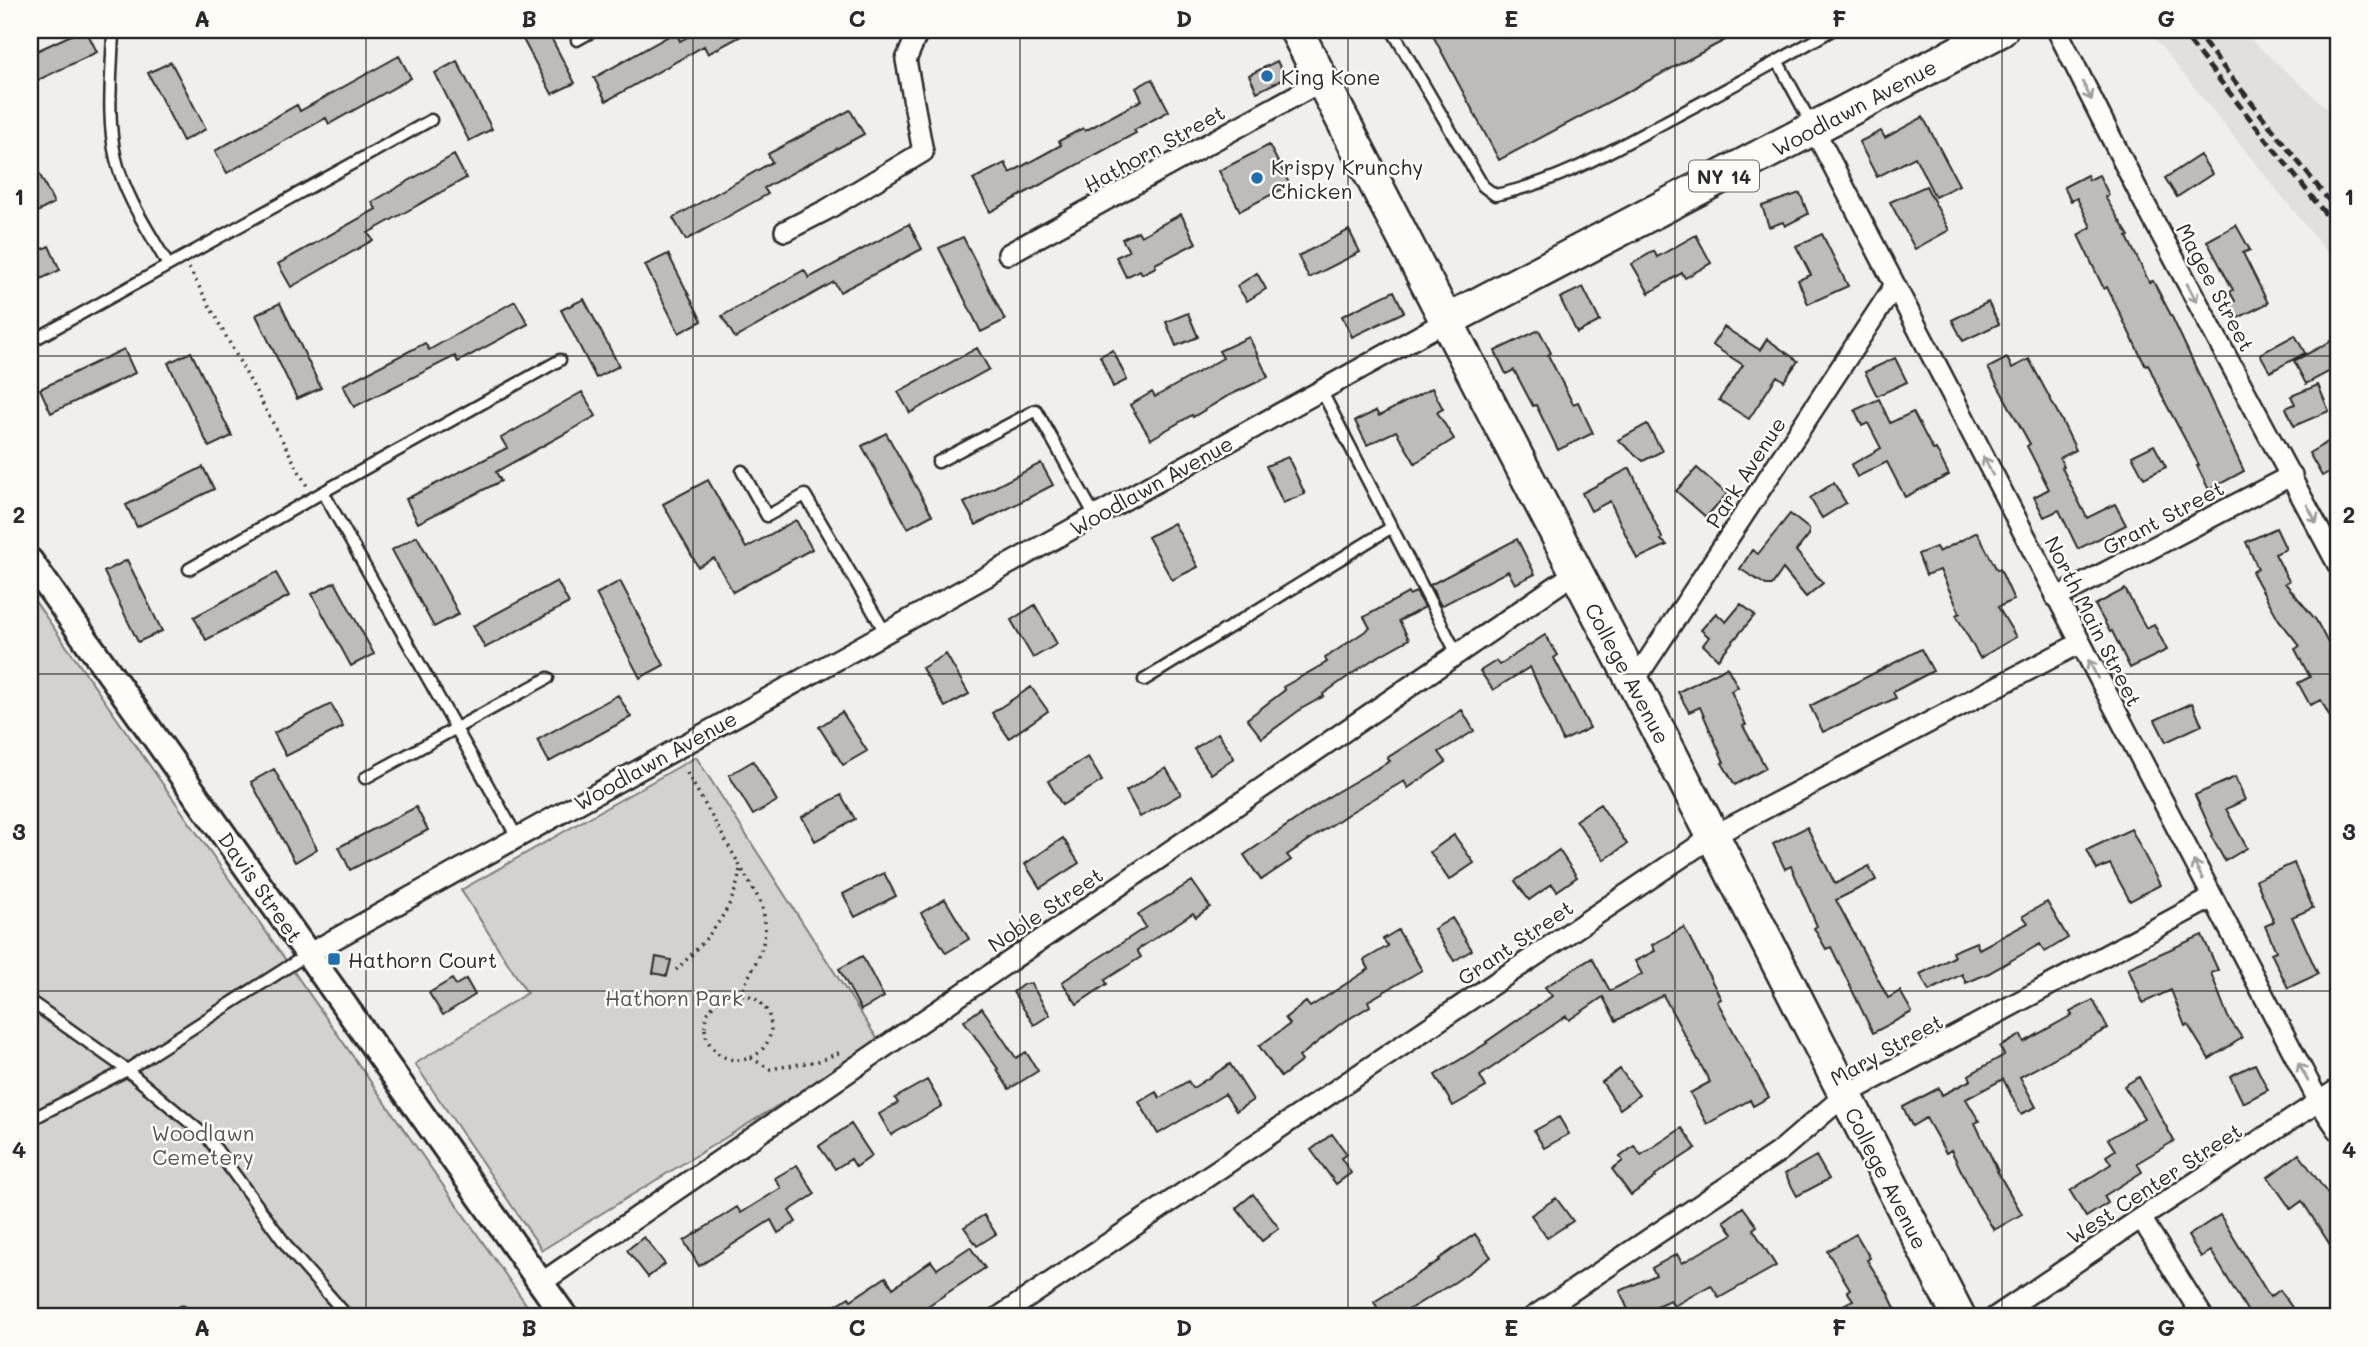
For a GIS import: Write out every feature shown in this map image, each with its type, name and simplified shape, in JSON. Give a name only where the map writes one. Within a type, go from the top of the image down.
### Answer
[{"type":"main road","name":"College Avenue","points":[[1296,30],[1959,1317]]},
{"type":"main road","name":"Woodlawn Avenue","points":[[1446,321],[2001,30]]},
{"type":"street","points":[[785,231],[826,210],[923,152],[906,60],[917,34],[923,30]]},
{"type":"street","name":"Magee Street","points":[[2057,30],[2139,193],[2338,565]]},
{"type":"street","name":"Hathorn Street","points":[[1008,254],[1322,81]]},
{"type":"street","name":"North Main Street","points":[[1814,129],[2212,898],[2319,1102],[2338,1130]]},
{"type":"street","name":"Park Avenue","points":[[1633,683],[1895,285]]},
{"type":"street","name":"Woodlawn Avenue","points":[[308,954],[1446,321]]},
{"type":"street","name":"Grant Street","points":[[2056,598],[2292,475]]},
{"type":"street","name":"Davis Street","points":[[30,561],[565,1317]]},
{"type":"street","name":"Noble Street","points":[[541,1283],[1575,573]]},
{"type":"street","name":"Grant Street","points":[[999,1317],[1713,836],[2080,643]]},
{"type":"street","name":"Mary Street","points":[[1533,1317],[1780,1150],[1845,1095],[2212,898]]},
{"type":"street","name":"West Center Street","points":[[1995,1317],[2338,1088]]},
{"type":"street","points":[[2141,1218],[2203,1317]]},
{"type":"lane","points":[[113,30],[111,128],[116,159],[128,192],[168,265]]},
{"type":"lane","points":[[577,40],[595,30]]},
{"type":"lane","points":[[1392,30],[1483,186],[1495,195],[1545,182],[1592,161],[1778,62],[1832,30]]},
{"type":"lane","points":[[1778,62],[1814,129]]},
{"type":"lane","points":[[30,342],[431,120]]},
{"type":"lane","points":[[189,569],[560,360]]},
{"type":"lane","points":[[1321,390],[1457,654]]},
{"type":"lane","points":[[938,462],[1036,410],[1095,516]]},
{"type":"lane","points":[[741,471],[767,516],[805,495],[885,632]]},
{"type":"lane","points":[[318,494],[517,837]]},
{"type":"lane","points":[[1144,680],[1392,527]]},
{"type":"lane","points":[[365,778],[548,678]]},
{"type":"lane","points":[[30,1120],[127,1070],[308,954]]},
{"type":"lane","points":[[30,1001],[127,1070],[208,1138],[292,1253],[348,1317]]},
{"type":"lane","points":[[178,1317],[182,1312],[191,1317]]},
{"type":"path","points":[[183,257],[318,494]]},
{"type":"path","points":[[687,773],[760,901],[766,917],[758,959],[741,993]]},
{"type":"path","points":[[676,970],[719,923],[738,886],[740,866]]},
{"type":"path","points":[[741,993],[761,1002],[768,1011],[772,1032],[761,1052],[751,1058],[730,1060],[712,1048],[704,1027],[706,1016],[719,999],[729,994],[741,993]]},
{"type":"path","points":[[751,1058],[770,1069],[818,1061],[841,1052]]},
{"type":"shaded area","points":[[2148,30],[2240,30],[2338,118],[2338,266]]},
{"type":"green space","name":"Woodlawn Cemetery","points":[[30,594],[535,1317],[30,1317]]},
{"type":"green space","name":"Hathorn Park","points":[[696,757],[880,1043],[542,1250],[415,1064],[527,993],[461,890]]},
{"type":"building","points":[[86,30],[97,52],[30,84],[30,54]]},
{"type":"building","points":[[518,30],[547,30],[575,83],[552,94]]},
{"type":"building","points":[[695,30],[752,30],[708,54],[704,46],[606,101],[594,78],[676,32],[680,41],[696,32]]},
{"type":"building","points":[[1430,30],[1501,30],[1505,38],[1521,30],[1744,30],[1499,160]]},
{"type":"building","points":[[399,56],[411,78],[329,124],[326,118],[227,173],[215,151],[297,105],[300,111]]},
{"type":"building","points":[[457,61],[492,129],[469,141],[435,73]]},
{"type":"building","name":"King Kone","points":[[1277,61],[1285,78],[1257,92],[1249,75]]},
{"type":"building","points":[[171,62],[206,129],[183,141],[148,73]]},
{"type":"building","points":[[1152,79],[1169,111],[1134,130],[1136,133],[990,212],[973,179],[1005,163],[1010,173],[1061,145],[1059,141],[1083,128],[1085,131],[1142,100],[1136,88]]},
{"type":"building","points":[[850,110],[864,134],[764,188],[768,194],[686,240],[673,218],[772,162],[768,154]]},
{"type":"building","points":[[1923,117],[1959,185],[1935,197],[1915,157],[1877,177],[1859,142],[1881,131],[1885,138]]},
{"type":"building","points":[[1269,145],[1290,185],[1240,211],[1219,171]]},
{"type":"building","points":[[30,155],[54,203],[30,216]]},
{"type":"building","points":[[454,155],[466,178],[368,233],[373,240],[291,287],[278,264],[376,209],[372,202]]},
{"type":"building","points":[[2200,155],[2212,174],[2177,197],[2165,178]]},
{"type":"building","points":[[2087,175],[2089,180],[2099,175],[2109,195],[2105,197],[2129,236],[2127,237],[2149,282],[2153,281],[2173,319],[2244,471],[2209,490],[2148,364],[2145,365],[2078,235],[2091,227],[2077,198],[2071,201],[2064,187]]},
{"type":"building","points":[[1926,186],[1949,230],[1915,249],[1890,202]]},
{"type":"building","points":[[1800,193],[1808,214],[1785,226],[1783,222],[1769,227],[1762,206]]},
{"type":"building","points":[[1181,214],[1196,243],[1155,264],[1156,267],[1142,274],[1140,270],[1126,277],[1116,257],[1129,251],[1122,239],[1138,231],[1141,236]]},
{"type":"building","points":[[909,224],[922,249],[840,292],[834,282],[735,338],[722,316],[804,270],[809,278]]},
{"type":"building","points":[[2236,225],[2250,250],[2243,253],[2268,303],[2238,318],[2230,304],[2235,301],[2230,292],[2233,290],[2207,241]]},
{"type":"building","points":[[1349,230],[1360,252],[1309,278],[1298,256]]},
{"type":"building","points":[[1822,234],[1848,286],[1808,304],[1798,280],[1811,275],[1796,246]]},
{"type":"building","points":[[1696,235],[1711,263],[1685,278],[1682,273],[1649,293],[1632,264],[1654,251],[1657,257]]},
{"type":"building","points":[[963,237],[1005,320],[981,332],[939,248]]},
{"type":"building","points":[[49,246],[60,270],[30,284],[30,255]]},
{"type":"building","points":[[668,254],[702,321],[679,333],[645,265]]},
{"type":"building","points":[[1257,273],[1266,289],[1247,301],[1237,286]]},
{"type":"building","points":[[1583,287],[1600,321],[1577,333],[1560,298]]},
{"type":"building","points":[[1394,291],[1404,312],[1352,337],[1342,316]]},
{"type":"building","points":[[584,299],[619,366],[596,378],[561,310]]},
{"type":"building","points":[[515,301],[528,324],[458,362],[455,356],[354,407],[343,385],[425,343],[429,350]]},
{"type":"building","points":[[1988,302],[1999,324],[1963,341],[1952,320]]},
{"type":"building","points":[[280,303],[321,388],[297,399],[256,315]]},
{"type":"building","points":[[1188,313],[1198,337],[1176,346],[1166,322]]},
{"type":"building","points":[[1724,327],[1760,350],[1767,339],[1798,361],[1784,381],[1777,376],[1749,419],[1719,400],[1743,365],[1712,345]]},
{"type":"building","points":[[1539,330],[1551,353],[1548,355],[1573,404],[1578,402],[1593,433],[1558,450],[1536,405],[1533,406],[1514,370],[1506,374],[1495,351]]},
{"type":"building","points":[[2295,335],[2305,353],[2270,372],[2260,354]]},
{"type":"building","points":[[1249,337],[1268,377],[1151,439],[1130,405],[1152,392],[1155,397],[1223,358],[1219,351]]},
{"type":"building","points":[[2333,340],[2338,349],[2338,367],[2306,384],[2294,361]]},
{"type":"building","points":[[977,348],[989,369],[910,413],[898,392]]},
{"type":"building","points":[[124,349],[135,373],[51,413],[40,389]]},
{"type":"building","points":[[1113,350],[1127,380],[1113,387],[1100,356]]},
{"type":"building","points":[[191,352],[232,436],[209,447],[168,363]]},
{"type":"building","points":[[1895,358],[1907,382],[1877,396],[1865,372]]},
{"type":"building","points":[[2007,358],[2012,368],[2029,359],[2061,419],[2076,450],[2060,458],[2064,467],[2062,468],[2087,518],[2115,504],[2126,525],[2078,549],[2059,510],[2044,517],[2034,497],[2049,489],[2027,446],[2030,444],[1988,368]]},
{"type":"building","points":[[2318,385],[2329,411],[2294,426],[2286,408],[2295,404],[2291,396]]},
{"type":"building","points":[[1432,388],[1443,409],[1437,412],[1454,439],[1415,463],[1396,431],[1367,445],[1355,421],[1376,411],[1379,416]]},
{"type":"building","points":[[582,392],[596,416],[496,472],[501,481],[418,523],[406,499],[507,448],[501,438]]},
{"type":"building","points":[[1879,399],[1890,423],[1913,412],[1949,475],[1905,497],[1887,462],[1857,477],[1851,465],[1881,448],[1868,423],[1862,426],[1855,410]]},
{"type":"building","points":[[1647,424],[1662,451],[1643,461],[1618,440]]},
{"type":"building","points":[[886,433],[932,515],[908,528],[862,446]]},
{"type":"building","points":[[2338,436],[2338,467],[2322,476],[2309,453]]},
{"type":"building","points":[[2154,445],[2166,467],[2144,478],[2132,456]]},
{"type":"building","points":[[1288,457],[1305,494],[1283,503],[1266,466]]},
{"type":"building","points":[[1041,463],[1053,485],[976,525],[964,503]]},
{"type":"building","points":[[203,467],[214,489],[137,527],[126,505]]},
{"type":"building","points":[[1630,468],[1661,540],[1667,545],[1637,559],[1610,501],[1591,511],[1582,493]]},
{"type":"building","points":[[1697,468],[1727,494],[1706,517],[1676,491]]},
{"type":"building","points":[[708,480],[746,548],[796,520],[812,549],[733,592],[714,558],[698,567],[663,504]]},
{"type":"building","points":[[1834,483],[1846,503],[1822,518],[1810,498]]},
{"type":"building","points":[[1790,514],[1809,529],[1809,535],[1796,551],[1823,583],[1806,597],[1783,569],[1772,585],[1766,585],[1740,569],[1752,550],[1758,554]]},
{"type":"building","points":[[1174,523],[1198,567],[1172,580],[1148,537]]},
{"type":"building","points":[[2276,528],[2286,549],[2275,554],[2289,581],[2285,583],[2316,620],[2338,662],[2338,732],[2321,700],[2310,705],[2298,683],[2310,677],[2295,649],[2300,646],[2279,620],[2252,572],[2258,569],[2246,542]]},
{"type":"building","points":[[1977,532],[1997,570],[2000,569],[2014,600],[1998,607],[2016,637],[1980,658],[1956,615],[1960,613],[1940,570],[1926,575],[1918,554],[1936,547],[1939,552]]},
{"type":"building","points":[[417,536],[459,614],[434,627],[392,550]]},
{"type":"building","points":[[1517,539],[1535,574],[1515,584],[1508,571],[1441,606],[1430,585]]},
{"type":"building","points":[[127,560],[162,631],[138,642],[104,572]]},
{"type":"building","points":[[276,573],[289,596],[206,640],[194,617]]},
{"type":"building","points":[[557,581],[569,603],[485,648],[473,626]]},
{"type":"building","points":[[620,581],[664,665],[640,678],[596,594]]},
{"type":"building","points":[[335,582],[374,654],[351,666],[312,594]]},
{"type":"building","points":[[2125,589],[2146,628],[2154,624],[2167,650],[2130,668],[2112,631],[2110,632],[2095,605]]},
{"type":"building","points":[[1416,592],[1425,607],[1399,621],[1409,639],[1372,660],[1262,738],[1247,719],[1285,690],[1283,687],[1327,662],[1325,658],[1370,628],[1364,617],[1408,593],[1409,595]]},
{"type":"building","points":[[1741,604],[1755,615],[1718,659],[1703,645],[1709,637],[1701,630],[1716,613],[1726,622]]},
{"type":"building","points":[[1035,605],[1057,644],[1033,658],[1011,620]]},
{"type":"building","points":[[1545,635],[1558,655],[1554,658],[1590,728],[1563,741],[1530,667],[1493,690],[1480,671],[1496,661],[1499,665]]},
{"type":"building","points":[[1921,649],[1933,671],[1893,692],[1896,698],[1823,732],[1810,706]]},
{"type":"building","points":[[946,654],[969,694],[945,707],[922,668]]},
{"type":"building","points":[[1727,667],[1738,687],[1731,691],[1746,725],[1743,726],[1766,768],[1735,785],[1722,763],[1724,762],[1700,707],[1689,712],[1678,692]]},
{"type":"building","points":[[1031,687],[1048,711],[1009,738],[992,713]]},
{"type":"building","points":[[618,695],[631,717],[549,762],[537,740]]},
{"type":"building","points":[[2192,703],[2202,725],[2166,742],[2155,720]]},
{"type":"building","points":[[331,704],[343,727],[286,756],[274,733]]},
{"type":"building","points":[[1462,710],[1474,731],[1439,752],[1446,762],[1408,788],[1404,781],[1351,812],[1287,855],[1291,860],[1261,880],[1244,855],[1333,794],[1390,761],[1387,758]]},
{"type":"building","points":[[842,712],[867,751],[843,765],[819,727]]},
{"type":"building","points":[[1218,733],[1234,758],[1211,774],[1194,749]]},
{"type":"building","points":[[1088,757],[1102,781],[1062,805],[1048,781]]},
{"type":"building","points":[[753,761],[777,801],[753,815],[729,775]]},
{"type":"building","points":[[1166,768],[1181,794],[1140,817],[1126,791]]},
{"type":"building","points":[[274,769],[317,849],[295,862],[251,782]]},
{"type":"building","points":[[2235,777],[2245,800],[2226,809],[2247,848],[2225,861],[2211,836],[2213,835],[2195,795]]},
{"type":"building","points":[[841,795],[855,819],[815,841],[802,817]]},
{"type":"building","points":[[1600,804],[1627,844],[1604,860],[1576,820]]},
{"type":"building","points":[[416,807],[428,830],[350,870],[339,847]]},
{"type":"building","points":[[1807,827],[1835,884],[1869,866],[1876,880],[1836,900],[1888,998],[1900,991],[1912,1012],[1873,1033],[1831,947],[1826,949],[1814,928],[1817,926],[1791,866],[1785,869],[1773,844]]},
{"type":"building","points":[[2131,829],[2160,885],[2130,901],[2110,864],[2097,870],[2087,850]]},
{"type":"building","points":[[1454,835],[1474,863],[1449,880],[1430,852]]},
{"type":"building","points":[[1063,838],[1079,863],[1040,888],[1025,864]]},
{"type":"building","points":[[1559,850],[1577,877],[1557,891],[1552,884],[1529,900],[1515,881]]},
{"type":"building","points":[[2294,863],[2313,908],[2292,917],[2318,974],[2288,988],[2271,953],[2276,951],[2265,926],[2274,922],[2256,880]]},
{"type":"building","points":[[884,873],[896,896],[855,917],[843,894]]},
{"type":"building","points":[[1192,881],[1210,907],[1196,917],[1193,913],[1137,950],[1141,957],[1105,980],[1107,984],[1077,1004],[1062,982],[1146,927],[1138,915]]},
{"type":"building","points":[[945,899],[969,939],[946,953],[921,913]]},
{"type":"building","points":[[2047,902],[2068,938],[2045,952],[2040,944],[1966,983],[1962,974],[1929,991],[1920,974],[1954,957],[1952,952],[1976,942],[1979,949],[2028,923],[2023,916]]},
{"type":"building","points":[[1452,918],[1472,950],[1454,961],[1434,929]]},
{"type":"building","points":[[1684,927],[1721,999],[1717,1001],[1769,1097],[1753,1106],[1750,1100],[1707,1124],[1690,1093],[1710,1082],[1663,995],[1616,1021],[1603,997],[1569,1020],[1566,1016],[1480,1076],[1486,1087],[1453,1106],[1435,1075],[1487,1043],[1552,996],[1545,987],[1592,958],[1610,991],[1642,974],[1635,961],[1655,951],[1652,945]]},
{"type":"building","points":[[1398,930],[1422,970],[1368,1001],[1370,1006],[1339,1025],[1299,1057],[1302,1061],[1281,1077],[1259,1046],[1290,1024],[1285,1018],[1306,1002],[1310,1007],[1369,969],[1364,960],[1388,946],[1383,939]]},
{"type":"building","points":[[2202,935],[2218,970],[2211,973],[2228,1017],[2242,1038],[2209,1059],[2188,1025],[2185,1026],[2171,990],[2143,1003],[2128,968]]},
{"type":"building","points":[[862,956],[884,997],[861,1010],[839,969]]},
{"type":"building","points":[[656,957],[671,960],[667,976],[653,973]]},
{"type":"building","points":[[452,979],[456,985],[466,979],[475,995],[443,1015],[429,993]]},
{"type":"building","points":[[1024,984],[1031,984],[1050,1015],[1034,1025],[1013,992]]},
{"type":"building","points":[[2093,1000],[2108,1028],[2020,1077],[2036,1107],[2021,1114],[2003,1079],[1966,1099],[1979,1121],[1975,1123],[1997,1171],[2022,1214],[1994,1230],[1977,1203],[1951,1150],[1946,1153],[1926,1118],[1912,1126],[1903,1107],[1939,1088],[1942,1095],[1971,1080],[1969,1075],[2004,1055],[2000,1047],[2021,1035],[2024,1042]]},
{"type":"building","points":[[982,1008],[1016,1058],[1026,1052],[1038,1071],[1009,1089],[964,1021]]},
{"type":"building","points":[[1230,1064],[1253,1100],[1236,1111],[1225,1094],[1158,1134],[1139,1102],[1156,1092],[1160,1098],[1188,1081],[1193,1088]]},
{"type":"building","points":[[2255,1064],[2268,1090],[2243,1103],[2230,1076]]},
{"type":"building","points":[[1620,1069],[1639,1095],[1620,1109],[1602,1082]]},
{"type":"building","points":[[2139,1077],[2174,1141],[2137,1163],[2142,1172],[2104,1196],[2108,1203],[2086,1217],[2070,1191],[2111,1164],[2106,1156],[2115,1150],[2108,1139],[2144,1118],[2124,1086]]},
{"type":"building","points":[[927,1080],[942,1106],[891,1135],[879,1114],[898,1103],[895,1098]]},
{"type":"building","points":[[1559,1117],[1569,1134],[1544,1148],[1534,1131]]},
{"type":"building","points":[[851,1124],[872,1156],[856,1167],[851,1159],[835,1169],[819,1146]]},
{"type":"building","points":[[1682,1128],[1696,1148],[1655,1175],[1656,1177],[1631,1195],[1612,1169],[1623,1161],[1620,1157],[1634,1146],[1641,1155]]},
{"type":"building","points":[[1332,1134],[1347,1154],[1341,1158],[1351,1173],[1336,1184],[1311,1150]]},
{"type":"building","points":[[2299,1154],[2332,1200],[2338,1196],[2338,1257],[2302,1201],[2291,1209],[2268,1177]]},
{"type":"building","points":[[1816,1156],[1829,1179],[1797,1196],[1785,1174]]},
{"type":"building","points":[[797,1165],[815,1194],[789,1211],[796,1222],[778,1233],[771,1220],[699,1266],[684,1241],[737,1207],[741,1213],[781,1188],[775,1178]]},
{"type":"building","points":[[1253,1194],[1279,1228],[1262,1241],[1236,1208]]},
{"type":"building","points":[[1556,1198],[1573,1221],[1547,1238],[1531,1215]]},
{"type":"building","points":[[1743,1207],[1757,1226],[1753,1229],[1776,1266],[1719,1298],[1711,1285],[1674,1306],[1670,1300],[1631,1317],[1620,1291],[1656,1275],[1652,1268],[1677,1254],[1682,1263],[1733,1234],[1724,1221]]},
{"type":"building","points":[[984,1215],[996,1234],[977,1246],[964,1227]]},
{"type":"building","points":[[2220,1215],[2270,1297],[2280,1290],[2293,1309],[2280,1317],[2251,1317],[2211,1251],[2201,1257],[2188,1236]]},
{"type":"building","points":[[1475,1234],[1491,1257],[1396,1317],[1383,1317],[1374,1302]]},
{"type":"building","points":[[1856,1234],[1870,1258],[1867,1260],[1888,1293],[1899,1317],[1821,1317],[1853,1300],[1847,1291],[1850,1289],[1827,1251]]},
{"type":"building","points":[[644,1237],[665,1264],[648,1277],[627,1250]]},
{"type":"building","points":[[970,1247],[985,1268],[911,1317],[817,1317],[849,1297],[851,1300],[886,1277],[893,1288],[931,1261],[937,1269]]},
{"type":"railway","points":[[2180,30],[2338,230]]},
{"type":"railway","points":[[2194,30],[2338,212]]},
{"type":"place","name":"King Kone","points":[[1267,76]]},
{"type":"place","name":"Krispy Krunchy Chicken","points":[[1257,178]]},
{"type":"place","name":"Hathorn Court","points":[[334,959]]}]
